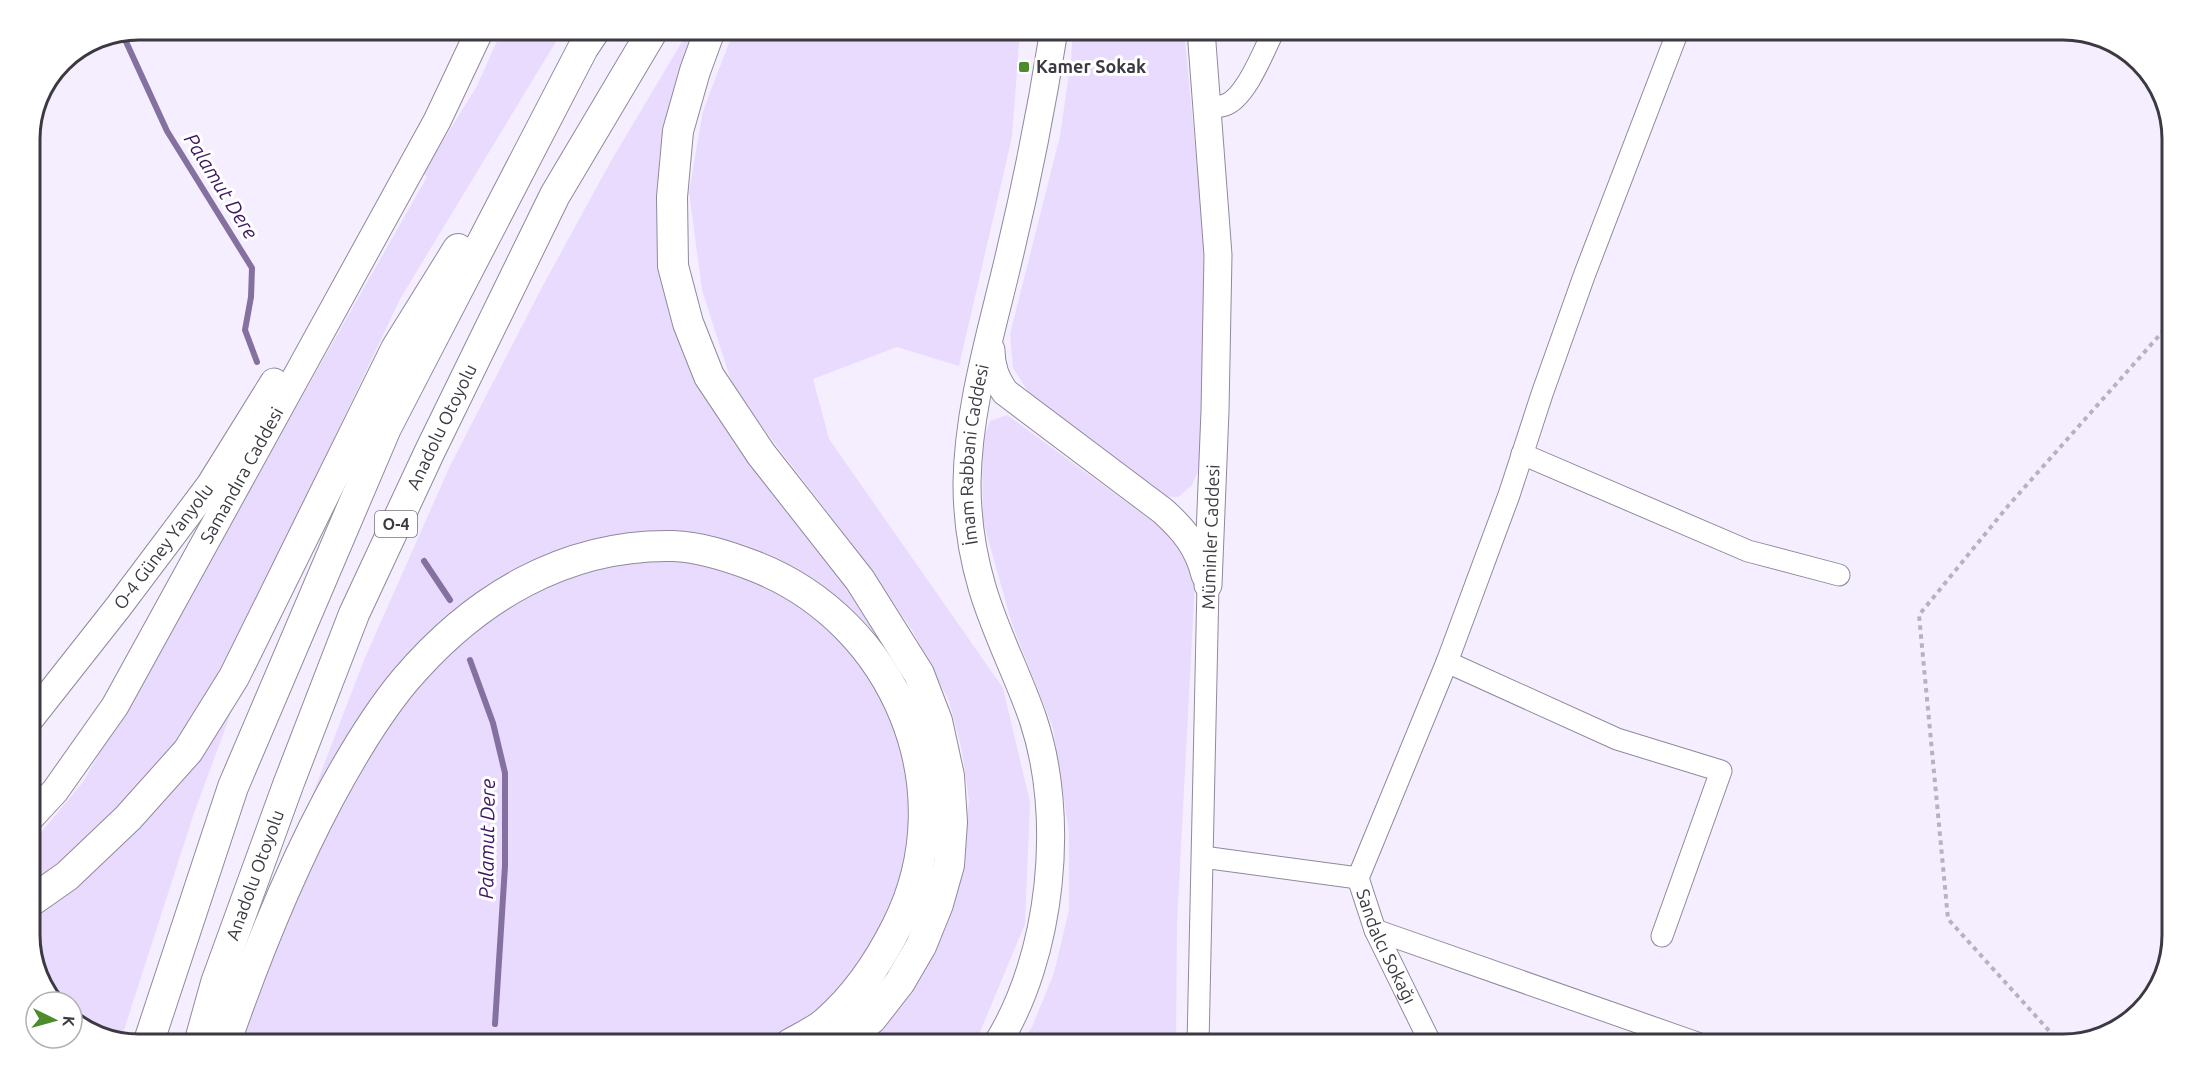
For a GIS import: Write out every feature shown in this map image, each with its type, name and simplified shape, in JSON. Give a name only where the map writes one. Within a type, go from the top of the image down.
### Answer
[{"type":"highway","points":[[41,894],[66,876],[128,818],[188,751],[234,677],[396,349],[588,40]]},
{"type":"highway","name":"O-4","points":[[151,1034],[233,788],[386,428],[588,40]]},
{"type":"highway","name":"Anadolu Otoyolu","points":[[202,1034],[216,983],[288,785],[354,614],[430,451],[555,195],[647,40]]},
{"type":"highway","points":[[706,40],[678,131],[672,197],[673,266],[688,323],[709,376],[761,454],[860,580],[919,674],[937,721],[949,776],[952,822],[949,865],[938,904],[921,946],[900,982],[872,1018],[852,1034]]},
{"type":"highway","points":[[228,1034],[254,961],[309,836],[357,746],[405,680],[456,629],[515,586],[557,565],[600,553],[637,547],[676,546],[708,551],[766,571],[794,584],[826,607],[856,636],[891,687],[906,717],[917,753],[923,784],[925,817],[919,864],[907,907],[882,955],[858,988],[825,1023],[807,1034]]},
{"type":"main road","points":[[436,121],[475,40]]},
{"type":"main road","name":"İmam Rabbani Caddesi","points":[[1002,1034],[1031,973],[1040,936],[1050,863],[1050,802],[1041,746],[1024,693],[982,590],[973,554],[968,504],[971,444],[975,411],[1025,187],[1052,40]]},
{"type":"main road","name":"Müminler Caddesi","points":[[1202,40],[1218,255],[1214,474],[1208,585]]},
{"type":"main road","name":"O-4 Güney Yanyolu","points":[[41,705],[210,485],[436,121]]},
{"type":"main road","name":"Samandıra Caddesi","points":[[41,806],[55,791],[115,706],[436,121]]},
{"type":"main road","points":[[992,328],[991,360],[996,379],[1005,392],[1163,511],[1182,528],[1201,559],[1208,585]]},
{"type":"main road","points":[[971,444],[980,415],[989,404],[1004,401],[1022,404]]},
{"type":"main road","points":[[1163,511],[1181,515],[1196,510],[1206,500],[1214,474]]},
{"type":"street","points":[[1206,108],[1227,105],[1240,94],[1269,40]]},
{"type":"street","points":[[1203,856],[1358,878],[1447,662],[1509,495],[1584,276],[1675,40]]},
{"type":"street","points":[[1522,454],[1748,551],[1839,575]]},
{"type":"street","name":"Müminler Caddesi","points":[[1198,1034],[1208,585]]},
{"type":"street","points":[[1447,662],[1617,739],[1721,771],[1662,936]]},
{"type":"street","name":"Sandalcı Sokağı","points":[[1358,878],[1375,930],[1426,1034]]},
{"type":"street","points":[[1375,930],[1671,1034]]},
{"type":"path","points":[[2052,1034],[1948,919],[1920,615],[2008,506],[2161,333]]},
{"type":"shaded area","points":[[498,40],[557,40],[400,299],[231,657],[189,730],[143,785],[41,880],[41,833],[83,782],[427,177],[423,173],[477,86]]},
{"type":"shaded area","points":[[683,40],[693,40],[671,103],[659,158],[658,216],[661,271],[672,325],[693,375],[735,445],[838,573],[902,665],[932,735],[937,873],[909,947],[853,1020],[836,1034],[819,1034],[902,944],[925,738],[767,556],[537,561],[475,595],[440,626],[302,822],[364,660],[450,466],[540,291],[611,161]]},
{"type":"shaded area","points":[[730,40],[1019,40],[1012,137],[959,366],[897,347],[813,379],[829,439],[1003,688],[1030,802],[1025,924],[979,1034],[873,1034],[895,1014],[926,967],[948,922],[961,872],[969,801],[962,751],[949,701],[912,630],[855,548],[734,390],[702,290],[689,192],[703,111]]},
{"type":"shaded area","points":[[1072,40],[1185,40],[1205,252],[1201,464],[1192,485],[1178,497],[1155,496],[1031,396],[1013,368],[1010,334],[1060,136]]},
{"type":"shaded area","points":[[1007,415],[1156,524],[1196,562],[1177,923],[1176,1034],[1027,1034],[1054,973],[1069,910],[1069,832],[1053,728],[1012,624],[983,521],[982,444],[990,421]]},
{"type":"shaded area","points":[[669,560],[712,565],[756,579],[795,599],[833,629],[865,665],[902,742],[912,833],[888,922],[840,990],[812,1015],[783,1034],[245,1034],[282,935],[332,822],[361,767],[394,716],[430,670],[471,630],[516,600],[578,572],[630,563]]},
{"type":"shaded area","points":[[232,710],[193,816],[123,1032],[84,1016],[84,990],[58,990],[42,954],[41,910],[77,883],[131,831]]},
{"type":"waterway","name":"Palamut Dere","points":[[126,41],[167,131],[252,268],[251,297],[245,330],[257,362]]},
{"type":"waterway","name":"Palamut Dere","points":[[424,561],[450,600]]},
{"type":"waterway","name":"Palamut Dere","points":[[470,660],[493,723],[505,773],[505,866],[495,1024]]},
{"type":"place","name":"Kamer Sokak","points":[[1024,67]]}]
